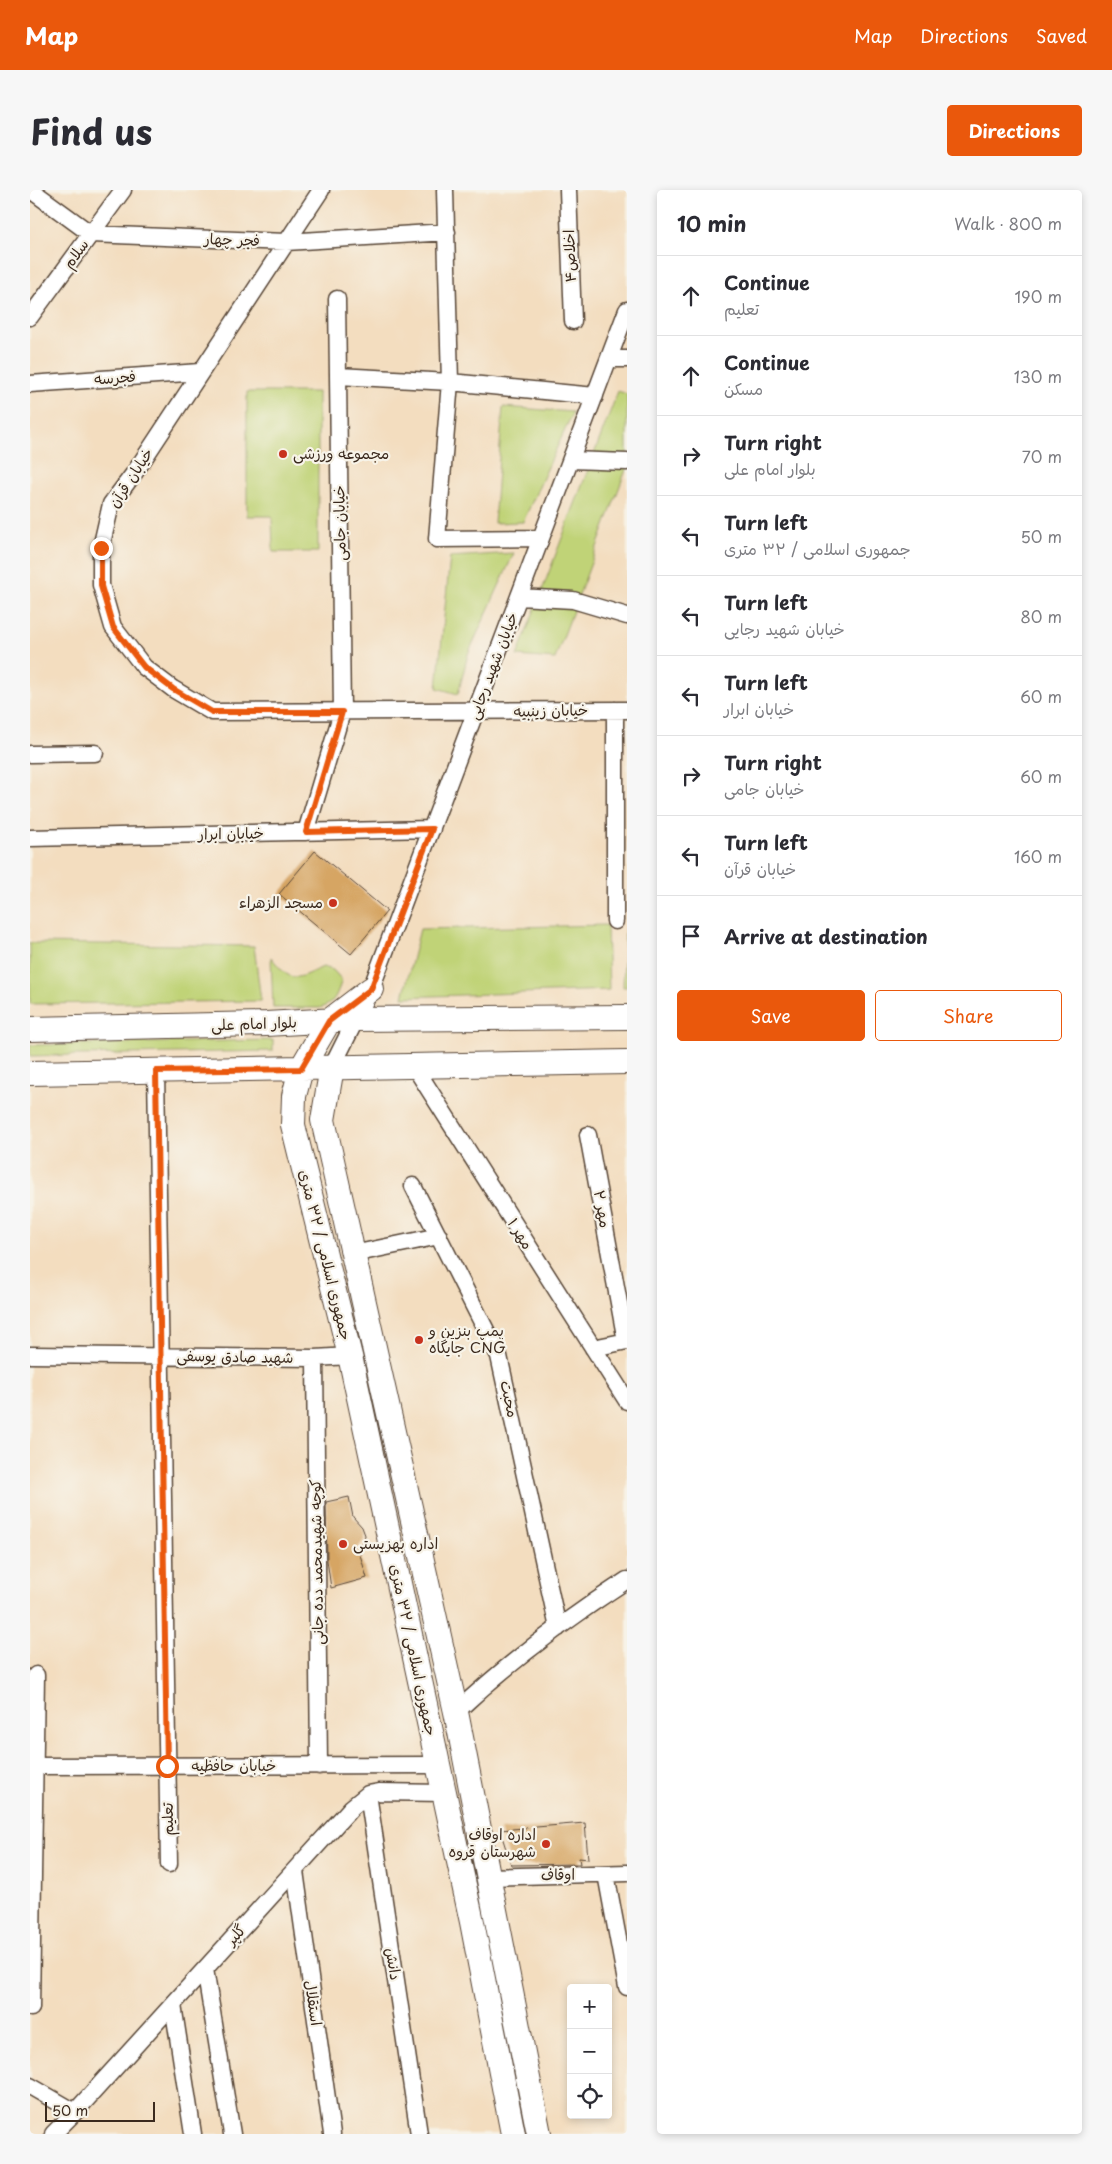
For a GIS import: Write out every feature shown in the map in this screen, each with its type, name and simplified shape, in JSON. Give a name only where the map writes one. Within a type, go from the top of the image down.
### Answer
[{"type":"street","points":[[31,190],[90,234]]},
{"type":"street","name":"سلام","points":[[30,317],[123,190]]},
{"type":"street","points":[[445,190],[450,382],[437,539],[541,538]]},
{"type":"street","name":"اخلاص۴","points":[[568,190],[573,321]]},
{"type":"street","name":"خیابان قرآن","points":[[316,194],[135,472],[111,504],[101,548],[101,586],[113,627],[144,667],[173,689],[212,712],[476,712]]},
{"type":"street","name":"فجر چهار","points":[[90,234],[286,242],[446,232]]},
{"type":"street","name":"خیابان جامی","points":[[306,832],[342,712],[337,299]]},
{"type":"street","name":"خیابان شهید رجایی","points":[[332,1067],[371,989],[627,310]]},
{"type":"street","points":[[609,359],[627,359]]},
{"type":"street","name":"فجرسه","points":[[30,384],[200,372]]},
{"type":"street","points":[[338,376],[450,382],[595,396]]},
{"type":"street","points":[[571,460],[627,462]]},
{"type":"street","points":[[519,596],[573,600],[627,616]]},
{"type":"street","points":[[615,921],[621,710]]},
{"type":"street","name":"خیابان زینبیه","points":[[476,712],[621,710]]},
{"type":"street","points":[[30,754],[95,753]]},
{"type":"street","name":"خیابان ابرار","points":[[30,838],[432,829]]},
{"type":"street","name":"جمهوری اسلامی / ۳۲ متری","points":[[371,989],[329,1021],[301,1069],[294,1096],[293,1125],[350,1356],[472,1922],[513,2134]]},
{"type":"street","name":"بلوار امام علی","points":[[30,1029],[266,1024],[354,1020],[627,1017]]},
{"type":"street","points":[[30,1073],[627,1062]]},
{"type":"street","name":"مهر ۱","points":[[414,1066],[627,1401]]},
{"type":"street","name":"جمهوری اسلامی / ۳۲ متری","points":[[332,1067],[323,1120],[456,1712],[539,2134]]},
{"type":"street","name":"تعلیم","points":[[156,1071],[168,1864]]},
{"type":"street","name":"مهر ۲","points":[[588,1135],[627,1341]]},
{"type":"street","name":"محبت","points":[[413,1186],[499,1356],[558,1628]]},
{"type":"street","points":[[353,1254],[439,1236]]},
{"type":"street","points":[[593,1348],[627,1341]]},
{"type":"street","name":"شهید صادق یوسفی","points":[[30,1355],[315,1358],[350,1356]]},
{"type":"street","name":"کوچه شهیدمحمد دده جانی","points":[[315,1358],[319,1766]]},
{"type":"street","points":[[456,1712],[478,1691],[574,1614],[627,1580]]},
{"type":"street","points":[[31,2008],[32,1766],[36,1675]]},
{"type":"street","name":"خیابان حافظیه","points":[[32,1766],[438,1765]]},
{"type":"street","points":[[368,1794],[379,1792],[444,1793]]},
{"type":"street","name":"گلپر","points":[[53,2134],[206,1969],[352,1807],[368,1794]]},
{"type":"street","name":"دانش","points":[[368,1794],[419,2134]]},
{"type":"street","name":"استقلال","points":[[294,1871],[332,2134]]},
{"type":"street","name":"اوقاف","points":[[488,1876],[627,1873]]},
{"type":"street","points":[[606,1874],[627,1987]]},
{"type":"street","points":[[472,1922],[496,1917]]},
{"type":"street","points":[[206,1969],[232,2134]]},
{"type":"street","points":[[173,2004],[193,2134]]},
{"type":"street","points":[[30,2086],[75,2112]]},
{"type":"green space","points":[[618,391],[627,394],[627,467],[555,659],[517,656]]},
{"type":"green space","name":"مجموعه ورزشی","points":[[247,392],[318,392],[318,552],[273,552],[272,516],[247,516]]},
{"type":"green space","points":[[503,407],[573,412],[523,522],[494,523]]},
{"type":"green space","points":[[514,553],[468,654],[458,694],[437,688],[450,557]]},
{"type":"green space","points":[[607,925],[609,990],[403,997],[420,929]]},
{"type":"green space","points":[[625,929],[627,929],[627,987],[623,987]]},
{"type":"green space","points":[[30,943],[254,946],[261,1001],[30,1004]]},
{"type":"green space","points":[[271,957],[284,972],[294,977],[306,975],[323,967],[333,970],[342,980],[335,997],[329,1004],[320,1008],[273,1008]]},
{"type":"green space","points":[[273,1040],[273,1051],[30,1056],[30,1045]]},
{"type":"building","name":"مسجد الزهراء","points":[[315,851],[387,911],[351,954],[279,894]]},
{"type":"building","name":"اداره بهزیستی","points":[[349,1497],[353,1517],[362,1527],[365,1535],[358,1548],[367,1578],[331,1588],[327,1560],[326,1502]]},
{"type":"building","name":"اداره اوقاف شهرستان قروه","points":[[585,1823],[588,1859],[579,1858],[580,1864],[511,1865],[500,1830]]},
{"type":"place","name":"مجموعه ورزشی","points":[[283,454]]},
{"type":"place","name":"مسجد الزهراء","points":[[333,903]]},
{"type":"place","name":"پمپ بنزین و جایگاه CNG","points":[[419,1340]]},
{"type":"place","name":"اداره بهزیستی","points":[[343,1544]]},
{"type":"place","name":"اداره اوقاف شهرستان قروه","points":[[546,1844]]},
{"type":"route","points":[[101,548],[101,586],[113,627],[144,667],[173,689],[212,712],[342,712],[306,832],[432,829],[371,989],[329,1021],[301,1069],[156,1071],[167,1766]]}]
